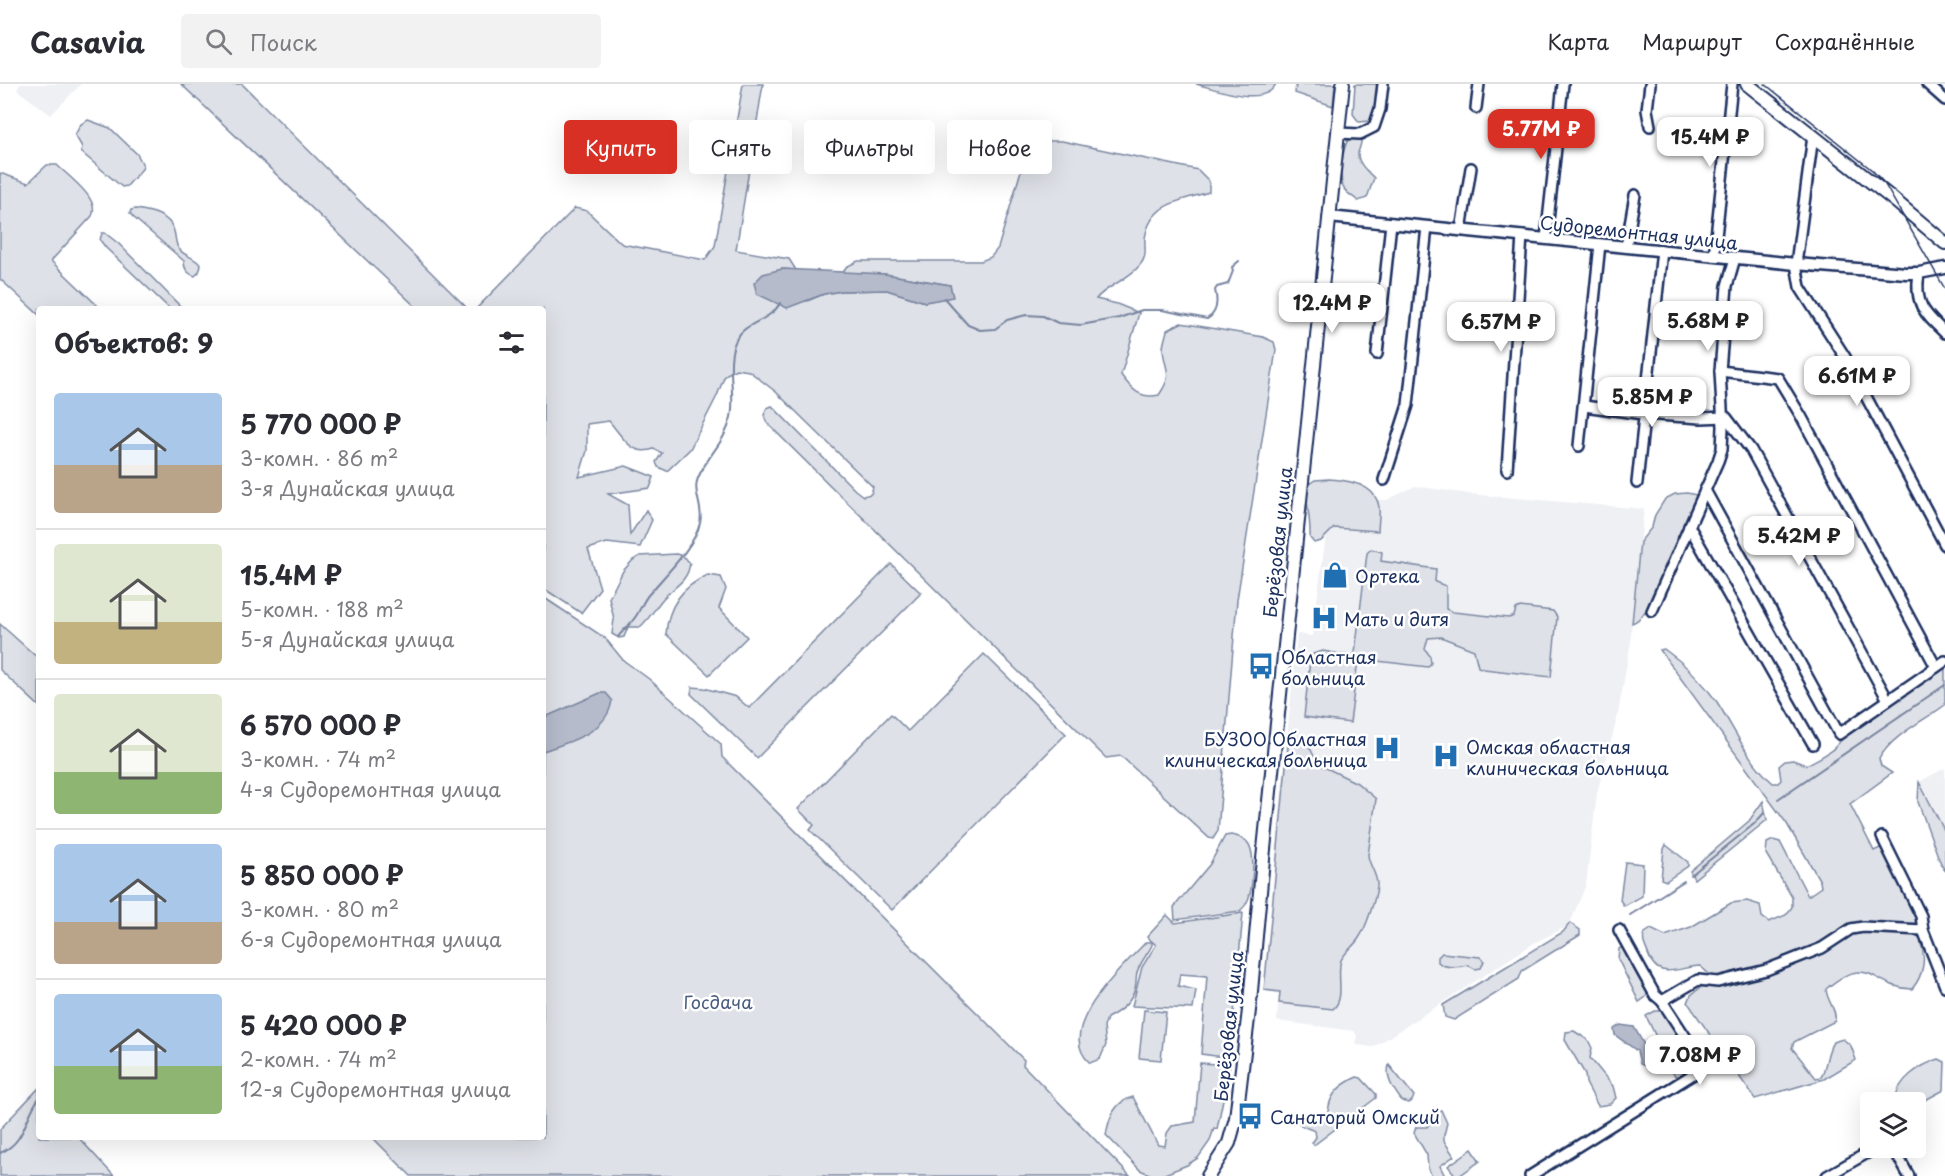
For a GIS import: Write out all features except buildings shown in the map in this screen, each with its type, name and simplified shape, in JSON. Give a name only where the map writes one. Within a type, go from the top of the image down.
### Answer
[{"type":"main road","name":"Берёзовая улица","points":[[1208,1176],[1229,1143],[1237,1108],[1250,1002],[1264,840],[1343,84]]},
{"type":"main road","points":[[1747,84],[1945,243]]},
{"type":"street","points":[[1338,133],[1360,134],[1374,127],[1380,109],[1383,84]]},
{"type":"street","points":[[1476,108],[1479,84]]},
{"type":"street","points":[[1545,239],[1563,84]]},
{"type":"street","points":[[1650,84],[1647,110],[1650,126]]},
{"type":"street","points":[[1714,256],[1732,84]]},
{"type":"street","points":[[1927,84],[1945,100]]},
{"type":"street","points":[[1813,136],[1796,264],[1800,287],[1845,357],[1945,545]]},
{"type":"street","points":[[1461,230],[1471,168]]},
{"type":"street","points":[[1626,247],[1635,195]]},
{"type":"street","name":"Судоремонтная улица","points":[[1329,217],[1796,264],[1919,273],[1945,269]]},
{"type":"street","points":[[1377,354],[1391,223]]},
{"type":"street","points":[[1384,480],[1408,405],[1427,227]]},
{"type":"street","points":[[1507,470],[1522,236]]},
{"type":"street","points":[[1579,446],[1599,244]]},
{"type":"street","points":[[1637,483],[1662,250]]},
{"type":"street","points":[[1652,611],[1722,449],[1720,372],[1727,286],[1735,258]]},
{"type":"street","points":[[1919,273],[1918,302],[1945,333]]},
{"type":"street","points":[[1720,372],[1778,378],[1801,416],[1936,667]]},
{"type":"street","points":[[1584,406],[1643,414],[1701,418],[1722,416],[1730,420],[1751,450],[1888,700]]},
{"type":"street","points":[[1705,490],[1839,734],[1945,661]]},
{"type":"street","points":[[1689,526],[1813,744]]},
{"type":"street","points":[[1882,837],[1921,916],[1923,930],[1945,986]]},
{"type":"street","points":[[1662,1001],[1698,980],[1718,982],[1766,970],[1822,948],[1851,929],[1863,927],[1923,930]]},
{"type":"street","points":[[1530,1176],[1700,1068],[1701,1062],[1698,1056],[1662,1001],[1655,995],[1619,930]]},
{"type":"street","points":[[1827,1176],[1860,1157]]},
{"type":"street","points":[[1899,1158],[1909,1176]]},
{"type":"shaded area","points":[[20,84],[81,84],[51,115],[17,90]]},
{"type":"shaded area","name":"Омская областная клиническая больница","points":[[1415,486],[1469,494],[1644,509],[1631,641],[1617,719],[1597,793],[1586,885],[1570,923],[1534,943],[1374,1047],[1355,1045],[1357,1036],[1354,1031],[1277,1021],[1279,994],[1263,990],[1297,634],[1312,636],[1332,492],[1369,500],[1387,500]]},
{"type":"shaded area","points":[[1945,768],[1945,832],[1919,782]]},
{"type":"green space","points":[[181,84],[242,84],[465,306],[415,306]]},
{"type":"green space","points":[[743,84],[763,84],[757,120],[737,120]]},
{"type":"green space","points":[[1196,84],[1276,84],[1270,91],[1251,96],[1227,93]]},
{"type":"green space","points":[[1296,84],[1335,84],[1333,106],[1295,93]]},
{"type":"green space","points":[[1355,84],[1383,84],[1376,111],[1370,121],[1359,122],[1353,114]]},
{"type":"green space","points":[[88,120],[110,128],[137,154],[143,165],[142,169],[127,186],[122,187],[81,152],[82,147],[75,135],[81,124]]},
{"type":"green space","points":[[1353,135],[1361,139],[1359,160],[1374,178],[1367,198],[1358,201],[1346,191],[1342,182],[1344,151],[1349,138]]},
{"type":"green space","points":[[1052,141],[1062,141],[1198,170],[1209,181],[1209,192],[1168,205],[1153,217],[1145,238],[1145,255],[1142,262],[1129,275],[1096,299],[1139,313],[1121,375],[1133,389],[1147,396],[1159,395],[1167,381],[1163,344],[1167,330],[1181,323],[1263,337],[1274,342],[1276,350],[1237,600],[1218,831],[1213,839],[1209,838],[1121,756],[1106,758],[767,423],[764,415],[767,408],[772,406],[855,490],[863,496],[871,494],[873,487],[776,392],[749,371],[736,369],[725,375],[690,449],[667,471],[658,467],[656,462],[662,453],[654,449],[646,451],[633,448],[609,421],[587,424],[587,451],[579,477],[626,466],[654,477],[650,488],[608,494],[628,505],[630,535],[646,510],[652,520],[640,547],[607,543],[588,549],[600,588],[581,613],[546,590],[546,306],[479,306],[575,208],[587,211],[622,244],[705,260],[715,246],[727,174],[748,174],[736,250],[789,259],[796,270],[782,269],[807,301],[824,294],[841,291],[887,290],[925,302],[952,297],[950,285],[885,274],[843,273],[846,267],[858,261],[981,261],[991,257],[998,248],[1020,174],[1052,174]]},
{"type":"green space","points":[[47,165],[57,165],[75,181],[92,202],[94,209],[92,216],[51,261],[98,306],[36,306],[36,312],[0,279],[0,173],[28,183]]},
{"type":"green space","points":[[131,210],[153,213],[168,221],[174,231],[179,249],[201,266],[195,276],[186,270],[184,261],[133,217]]},
{"type":"green space","points":[[102,233],[105,233],[119,244],[180,306],[167,306],[100,240]]},
{"type":"green space","points":[[1315,480],[1352,482],[1367,488],[1372,493],[1379,507],[1378,531],[1334,528],[1321,541],[1314,543],[1310,538],[1306,486]]},
{"type":"green space","points":[[1675,494],[1697,495],[1669,566],[1650,604],[1641,617],[1632,623],[1640,542],[1652,527],[1655,515],[1665,499]]},
{"type":"green space","points":[[1371,549],[1382,552],[1381,561],[1436,569],[1435,582],[1446,586],[1446,609],[1453,612],[1509,618],[1514,616],[1516,609],[1520,607],[1553,611],[1557,617],[1551,677],[1484,669],[1478,667],[1474,650],[1441,637],[1428,638],[1425,649],[1430,656],[1431,663],[1428,667],[1358,660],[1350,723],[1304,717],[1310,660],[1313,654],[1323,651],[1352,656],[1355,653],[1367,553]]},
{"type":"green space","points":[[676,554],[683,556],[690,563],[683,580],[665,596],[640,627],[628,627],[624,637],[619,638],[612,634],[614,619],[609,598],[623,571],[640,556]]},
{"type":"green space","points":[[891,564],[921,593],[757,758],[691,694],[692,687],[704,688],[736,697],[749,708]]},
{"type":"green space","points":[[708,575],[721,577],[726,589],[719,608],[747,637],[709,675],[666,634],[670,615],[678,598],[691,585]]},
{"type":"green space","name":"Госдача","points":[[546,599],[605,638],[623,660],[649,679],[721,744],[722,757],[1024,1060],[1023,1065],[1130,1176],[411,1176],[375,1140],[546,1140]]},
{"type":"green space","points":[[0,624],[36,656],[36,703],[0,670]]},
{"type":"green space","points":[[1664,649],[1706,687],[1749,755],[1773,783],[1781,780],[1779,766],[1785,761],[1793,760],[1806,765],[1822,757],[1838,744],[1849,730],[1945,667],[1945,705],[1909,729],[1885,750],[1879,759],[1881,766],[1892,773],[1850,804],[1874,851],[1884,846],[1917,915],[1918,923],[1913,928],[1923,954],[1923,966],[1919,978],[1912,989],[1888,983],[1871,974],[1852,973],[1826,989],[1835,1013],[1835,1021],[1794,1042],[1792,1048],[1816,1078],[1821,1077],[1833,1042],[1843,1039],[1851,1046],[1856,1060],[1824,1079],[1755,1099],[1688,1003],[1691,995],[1705,984],[1709,974],[1700,966],[1669,971],[1656,967],[1645,946],[1644,935],[1651,929],[1665,936],[1691,927],[1731,903],[1747,901],[1760,905],[1762,917],[1769,922],[1786,915],[1792,907],[1792,897],[1766,854],[1767,843],[1773,840],[1780,842],[1808,896],[1821,887],[1820,881],[1787,824],[1660,650]]},
{"type":"green space","points":[[984,654],[1066,734],[892,910],[810,830],[814,825],[798,809],[891,714],[908,731]]},
{"type":"green space","points":[[1289,736],[1305,738],[1318,764],[1357,783],[1376,799],[1368,855],[1376,878],[1376,891],[1362,933],[1341,960],[1340,993],[1333,1009],[1279,1003],[1280,992],[1264,990]]},
{"type":"green space","points":[[1919,782],[1945,832],[1945,871],[1918,802]]},
{"type":"green space","points":[[1763,801],[1767,820],[1694,879],[1690,871],[1749,821]]},
{"type":"green space","points":[[1231,835],[1248,843],[1252,856],[1252,883],[1245,905],[1240,911],[1175,920],[1174,907],[1210,864],[1225,836]]},
{"type":"green space","points":[[1666,845],[1688,862],[1688,866],[1666,881],[1661,879]]},
{"type":"green space","points":[[1625,862],[1643,864],[1642,896],[1624,906],[1620,900]]},
{"type":"green space","points":[[1243,913],[1230,1058],[1201,1054],[1207,976],[1180,974],[1178,986],[1196,990],[1193,1009],[1132,1006],[1142,967],[1156,945],[1147,937],[1167,915],[1175,923]]},
{"type":"green space","points":[[1570,923],[1580,930],[1580,935],[1522,971],[1519,979],[1454,1020],[1445,1017],[1443,1005],[1563,932]]},
{"type":"green space","points":[[1146,942],[1152,942],[1152,945],[1137,972],[1136,986],[1131,998],[1116,1013],[1107,1018],[1104,1027],[1106,1045],[1100,1059],[1090,1063],[1081,1049],[1080,1033],[1085,1016],[1109,982]]},
{"type":"green space","points":[[1622,947],[1626,949],[1648,991],[1646,997],[1639,1002],[1618,959],[1619,949]]},
{"type":"green space","points":[[1442,953],[1480,957],[1484,961],[1481,968],[1475,969],[1468,965],[1448,967],[1438,962],[1438,957]]},
{"type":"green space","points":[[1144,1010],[1166,1012],[1161,1060],[1139,1058]]},
{"type":"green space","points":[[1655,1011],[1667,1013],[1696,1061],[1691,1070],[1685,1074],[1675,1076],[1646,1016]]},
{"type":"green space","points":[[1574,1031],[1588,1040],[1592,1048],[1590,1058],[1613,1086],[1616,1098],[1610,1104],[1598,1106],[1586,1083],[1585,1074],[1565,1040],[1566,1032]]},
{"type":"green space","points":[[1939,1059],[1945,1062],[1944,1090],[1926,1100],[1926,1092],[1897,1092],[1904,1080],[1924,1065]]},
{"type":"green space","points":[[1200,1063],[1230,1065],[1217,1129],[1214,1128],[1210,1141],[1198,1158],[1187,1165],[1160,1176],[1140,1170],[1106,1135],[1114,1111],[1121,1103],[1133,1097],[1158,1145],[1165,1146],[1167,1133],[1172,1126],[1195,1122]]},
{"type":"green space","points":[[1389,1065],[1414,1096],[1412,1101],[1408,1103],[1402,1101],[1393,1088],[1388,1075]]},
{"type":"green space","points":[[1357,1077],[1361,1078],[1376,1094],[1376,1098],[1314,1145],[1312,1143],[1316,1137],[1315,1131],[1298,1122],[1325,1121],[1336,1092]]},
{"type":"green space","points":[[36,1091],[36,1140],[81,1140],[114,1176],[0,1176],[0,1129]]},
{"type":"green space","points":[[1438,1110],[1441,1110],[1447,1123],[1444,1141],[1454,1156],[1440,1166],[1445,1176],[1432,1176],[1428,1169],[1427,1155],[1414,1133],[1416,1127],[1427,1127]]},
{"type":"green space","points":[[1472,1149],[1480,1161],[1456,1176],[1448,1166]]},
{"type":"water","points":[[782,269],[885,274],[950,285],[953,297],[925,302],[887,290],[841,291],[824,294],[787,308],[757,294],[754,283],[763,274]]},
{"type":"water","points":[[600,693],[606,693],[612,700],[609,711],[596,728],[565,744],[546,750],[546,717]]},
{"type":"water","points":[[1620,1025],[1634,1027],[1652,1059],[1652,1066],[1649,1068],[1640,1064],[1637,1051],[1615,1035],[1614,1029]]},
{"type":"waterway","points":[[944,298],[968,325],[980,330],[995,329],[1007,320],[1026,315],[1043,316],[1058,323],[1081,325],[1119,318],[1142,310],[1162,310],[1207,319],[1211,317],[1216,307],[1215,290],[1217,287],[1228,284],[1233,271],[1232,267],[1239,261]]},
{"type":"waterway","points":[[618,637],[634,619],[648,596],[686,551],[697,532],[701,517],[696,489],[698,478],[725,434],[731,417],[733,348],[745,329],[770,314],[780,303]]},
{"type":"waterway","points":[[1778,799],[1945,685]]},
{"type":"waterway","points":[[1691,875],[1754,824],[1765,812]]},
{"type":"waterway","points":[[1630,915],[1684,881]]},
{"type":"waterway","points":[[0,1153],[15,1143],[36,1103]]},
{"type":"tram line","points":[[1765,84],[1872,170],[1884,183],[1945,289]]},
{"type":"place","name":"Ортека","points":[[1335,575]]},
{"type":"place","name":"Мать и дитя","points":[[1324,618]]},
{"type":"place","name":"Областная больница","points":[[1261,666]]},
{"type":"place","name":"БУЗОО Областная клиническая больница","points":[[1387,748]]},
{"type":"place","name":"Омская областная клиническая больница","points":[[1446,756]]},
{"type":"place","name":"Санаторий Омский","points":[[1250,1116]]}]
